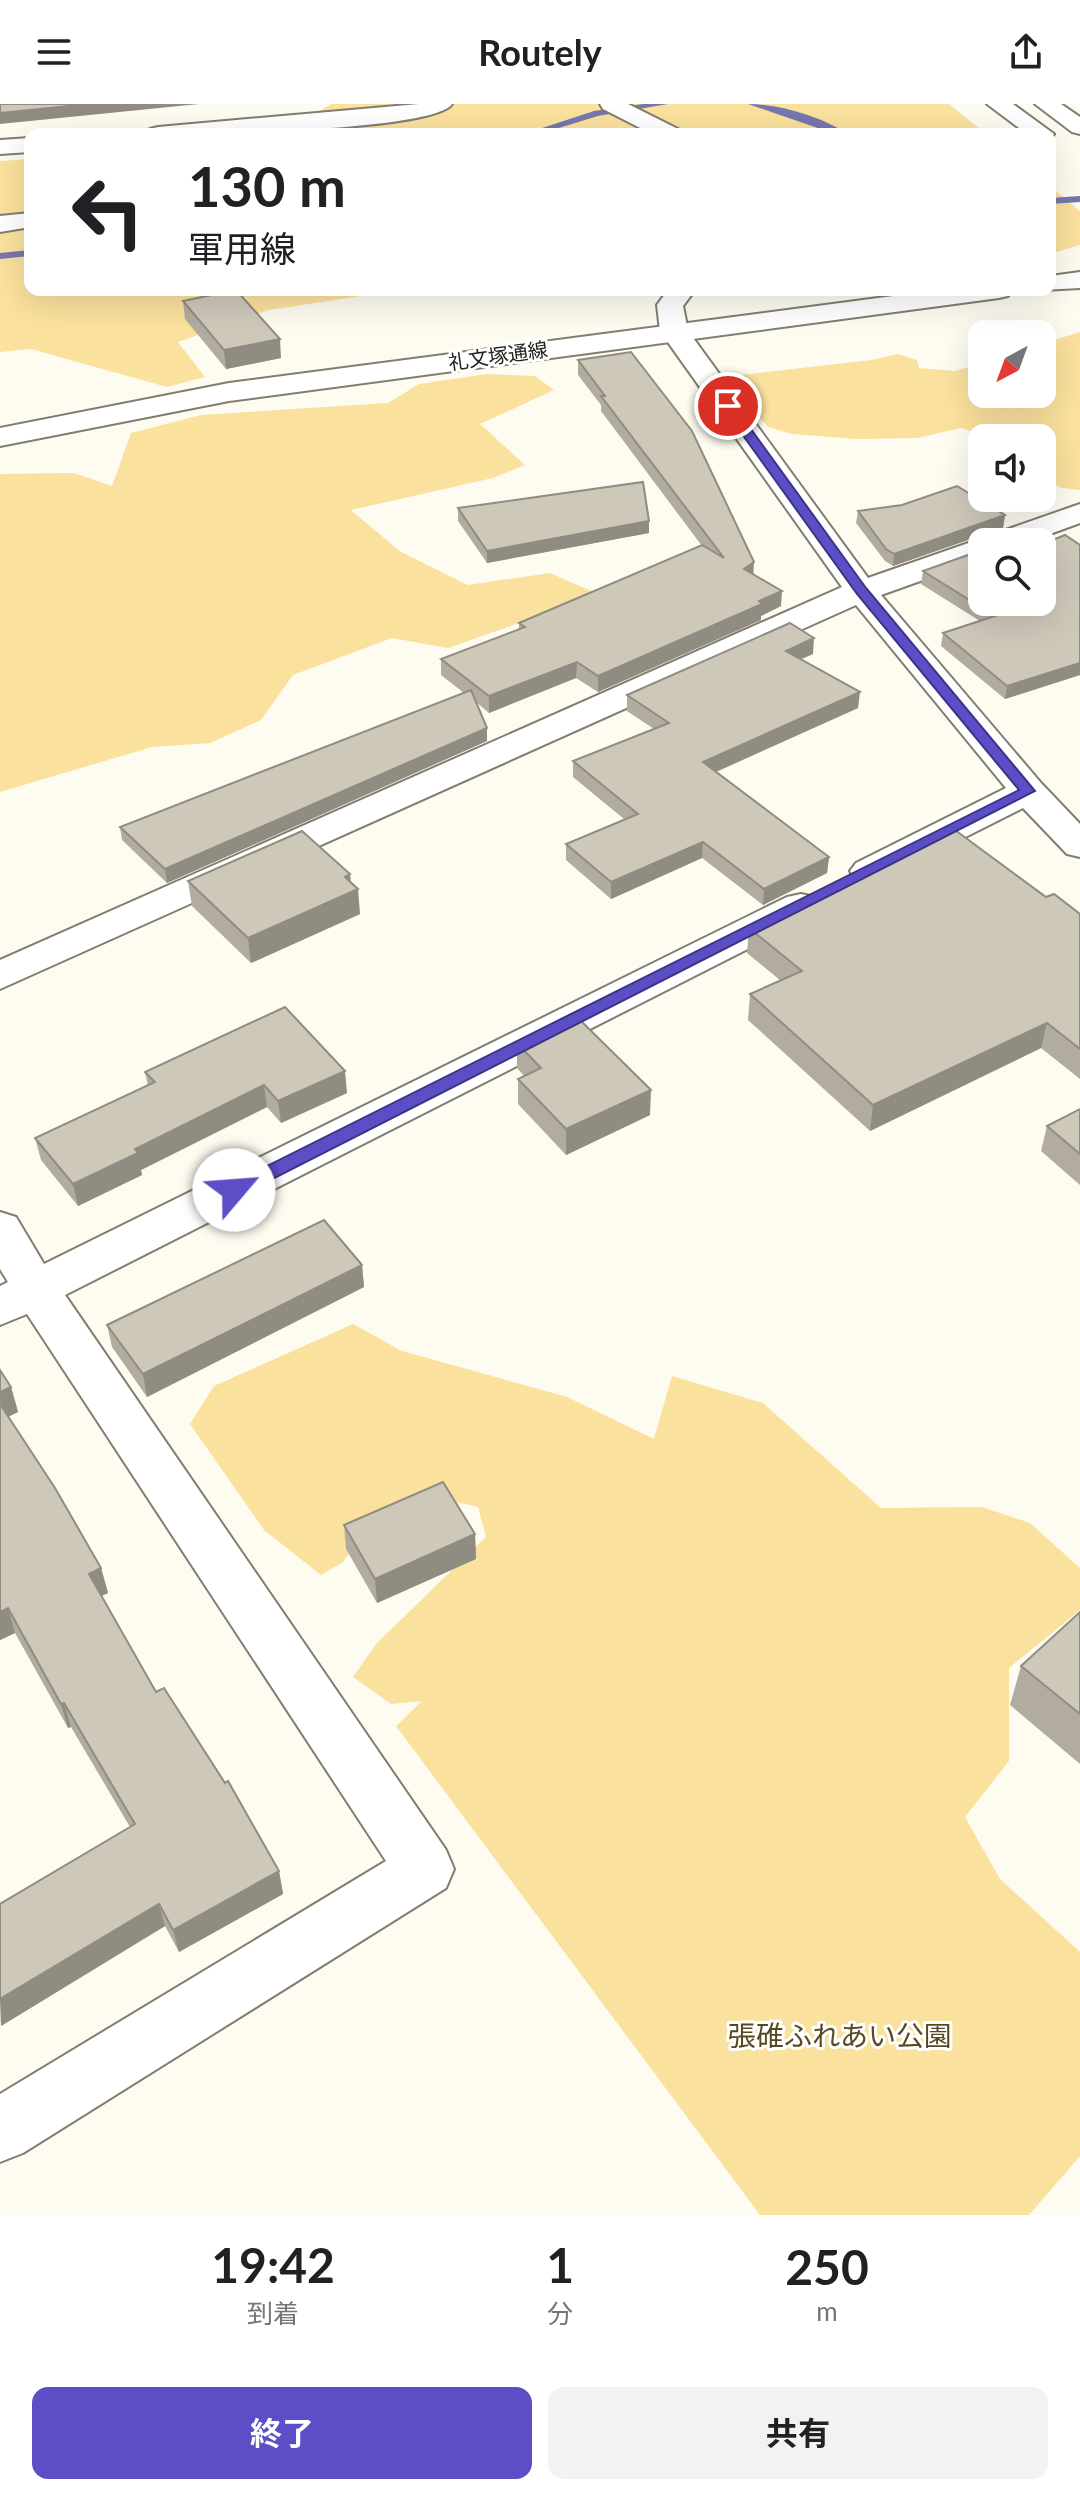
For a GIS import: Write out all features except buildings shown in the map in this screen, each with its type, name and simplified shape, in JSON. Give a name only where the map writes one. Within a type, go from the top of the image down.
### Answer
[{"type":"main road","points":[[371,128],[441,104]]},
{"type":"main road","points":[[611,104],[658,128]]},
{"type":"main road","points":[[998,104],[1033,128]]},
{"type":"main road","points":[[1046,104],[1080,127]]},
{"type":"main road","points":[[229,128],[418,112]]},
{"type":"main road","points":[[0,147],[24,145]]},
{"type":"main road","points":[[0,224],[24,221]]},
{"type":"main road","points":[[1056,283],[1080,280]]},
{"type":"main road","points":[[677,296],[670,305],[674,331],[861,591],[1028,791],[1080,846]]},
{"type":"main road","name":"礼文塚通線","points":[[0,437],[229,392],[951,296]]},
{"type":"main road","points":[[1038,528],[1080,513]]},
{"type":"main road","points":[[0,976],[861,591],[968,553]]},
{"type":"main road","points":[[18,1299],[1028,791]]},
{"type":"main road","points":[[0,1229],[18,1299],[425,1869],[0,2130]]},
{"type":"green space","points":[[331,104],[949,104],[979,128],[292,128]]},
{"type":"green space","points":[[24,159],[24,296],[361,296],[269,310],[178,342],[205,377],[167,387],[31,349],[0,352],[0,161]]},
{"type":"green space","points":[[1056,191],[1080,211],[1080,245],[1056,252]]},
{"type":"green space","points":[[1080,332],[1080,490],[1056,485],[1056,424],[968,424],[968,430],[961,428],[917,438],[856,439],[792,434],[768,427],[741,397],[741,375],[872,360],[898,354],[917,360],[919,368],[955,371],[968,367],[968,408],[1056,408],[1056,340]]},
{"type":"green space","points":[[487,374],[535,376],[554,390],[480,424],[525,465],[493,478],[351,510],[401,552],[468,585],[550,573],[591,591],[559,609],[448,648],[392,638],[293,675],[261,720],[210,743],[152,747],[0,792],[0,474],[74,473],[112,486],[131,433],[201,415],[388,403],[419,384]]},
{"type":"green space","name":"張碓ふれあい公園","points":[[353,1324],[402,1351],[567,1397],[654,1439],[672,1376],[763,1403],[881,1508],[982,1507],[1030,1523],[1080,1568],[1080,1610],[1009,1668],[1009,1761],[965,1817],[1000,1879],[1080,1952],[1080,2156],[1029,2215],[760,2215],[396,1726],[422,1701],[391,1704],[353,1677],[377,1643],[486,1537],[478,1507],[438,1498],[369,1526],[343,1562],[321,1575],[264,1530],[190,1424],[214,1386]]},
{"type":"waterway","points":[[548,128],[597,113],[663,104]]},
{"type":"waterway","points":[[753,104],[828,128]]},
{"type":"waterway","points":[[1056,201],[1080,199]]},
{"type":"waterway","points":[[0,256],[24,254]]},
{"type":"route","points":[[234,1190],[1028,791],[861,591],[728,406]]}]
